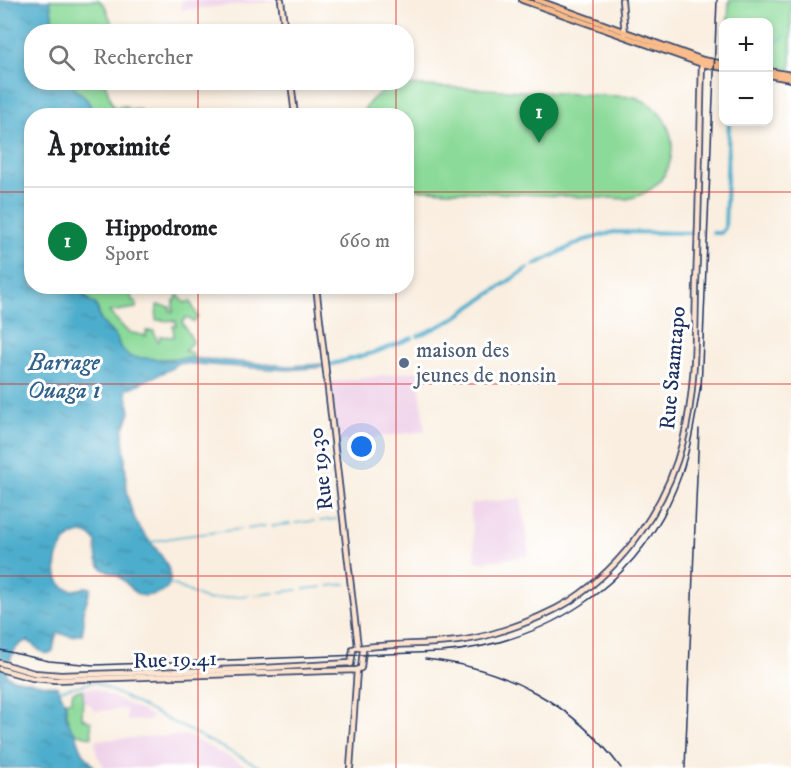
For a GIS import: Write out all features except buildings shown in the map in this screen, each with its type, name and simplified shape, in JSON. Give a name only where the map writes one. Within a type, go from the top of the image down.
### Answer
[{"type":"main road","points":[[281,0],[284,24]]},
{"type":"main road","points":[[522,0],[702,62],[719,65]]},
{"type":"main road","points":[[537,0],[625,35]]},
{"type":"main road","points":[[622,0],[625,35]]},
{"type":"main road","name":"Rue Saamtapo","points":[[359,648],[473,639],[541,617],[570,601],[606,571],[634,542],[651,516],[664,493],[680,453],[692,388],[701,164],[702,62]]},
{"type":"main road","points":[[773,74],[791,77]]},
{"type":"main road","points":[[292,90],[294,108]]},
{"type":"main road","name":"Rue 19.30","points":[[317,294],[359,648],[363,650],[361,668],[353,667],[350,768]]},
{"type":"main road","points":[[353,667],[352,649],[359,648]]},
{"type":"main road","name":"Rue 19.41","points":[[0,663],[9,669]]},
{"type":"main road","name":"Rue 19.41","points":[[0,669],[61,675],[353,667]]},
{"type":"shaded area","points":[[181,0],[277,0],[277,1],[182,10]]},
{"type":"shaded area","points":[[418,371],[425,431],[338,442],[331,382]]},
{"type":"shaded area","points":[[521,498],[529,554],[476,561],[470,504]]},
{"type":"shaded area","points":[[94,688],[152,716],[150,720],[127,721],[126,709],[94,711],[91,705],[84,702],[83,689]]},
{"type":"shaded area","points":[[187,735],[249,768],[105,768],[97,755],[95,740]]},
{"type":"green space","points":[[50,0],[99,0],[105,6],[112,24],[53,24]]},
{"type":"green space","points":[[729,0],[791,0],[791,69],[773,67],[773,18],[728,18]]},
{"type":"green space","points":[[414,85],[635,97],[652,106],[664,120],[671,135],[672,151],[668,167],[659,182],[646,193],[627,199],[414,189],[414,108],[366,108],[379,94],[388,90],[414,90]]},
{"type":"green space","points":[[107,90],[113,107],[126,106],[127,108],[91,108],[88,101],[76,91]]},
{"type":"green space","points":[[84,294],[131,294],[132,301],[136,301],[136,308],[109,312],[128,332],[146,336],[146,331],[154,331],[159,341],[160,336],[174,337],[173,326],[177,325],[176,321],[156,320],[157,305],[170,307],[170,311],[173,312],[173,303],[178,295],[185,303],[190,301],[198,317],[194,322],[187,317],[182,322],[193,341],[185,351],[193,353],[193,358],[130,357],[101,321],[98,309]]},
{"type":"green space","points":[[83,689],[82,718],[91,722],[92,737],[72,730],[65,701],[71,701],[73,692]]},
{"type":"water","name":"Barrage Ouaga 1","points":[[0,0],[50,0],[53,24],[24,24],[24,90],[76,90],[88,101],[91,108],[24,108],[24,294],[83,294],[96,305],[101,321],[130,357],[172,360],[192,358],[289,366],[323,364],[323,367],[288,370],[180,363],[126,390],[130,412],[123,431],[123,439],[130,504],[138,525],[168,566],[169,585],[157,594],[139,595],[121,578],[101,567],[96,557],[96,543],[90,535],[82,533],[71,537],[63,545],[56,568],[63,586],[72,590],[91,588],[83,612],[82,634],[71,636],[58,633],[53,651],[46,654],[28,641],[23,642],[13,654],[6,674],[13,679],[58,687],[66,705],[66,716],[71,728],[75,732],[82,751],[95,768],[0,768]]},
{"type":"waterway","points":[[773,44],[785,36]]},
{"type":"waterway","points":[[713,233],[721,233],[725,228],[729,126]]},
{"type":"waterway","points":[[534,265],[582,241],[614,232],[694,233]]},
{"type":"waterway","points":[[418,336],[450,321],[528,268]]},
{"type":"waterway","points":[[329,365],[376,352],[412,338]]},
{"type":"waterway","points":[[320,521],[337,519]]},
{"type":"waterway","points":[[295,523],[314,521]]},
{"type":"waterway","points":[[272,526],[290,524]]},
{"type":"waterway","points":[[247,529],[265,526]]},
{"type":"waterway","points":[[150,542],[241,529]]},
{"type":"waterway","points":[[167,583],[207,600],[249,595]]},
{"type":"waterway","points":[[328,586],[346,584]]},
{"type":"waterway","points":[[304,589],[322,587]]},
{"type":"waterway","points":[[279,592],[298,590]]},
{"type":"waterway","points":[[255,595],[274,593]]},
{"type":"waterway","points":[[60,690],[95,682],[262,768]]},
{"type":"railway","points":[[701,390],[717,0]]},
{"type":"railway","points":[[0,650],[49,661],[94,665],[441,652],[479,647],[516,637],[550,623],[582,604],[611,582],[637,555],[659,524],[681,476],[692,437],[701,383]]},
{"type":"railway","points":[[685,768],[699,429]]},
{"type":"railway","points":[[425,659],[482,670],[535,692],[582,725],[621,768]]},
{"type":"place","name":"Hippodrome","points":[[539,143]]},
{"type":"place","name":"maison des jeunes de nonsin","points":[[404,363]]}]
